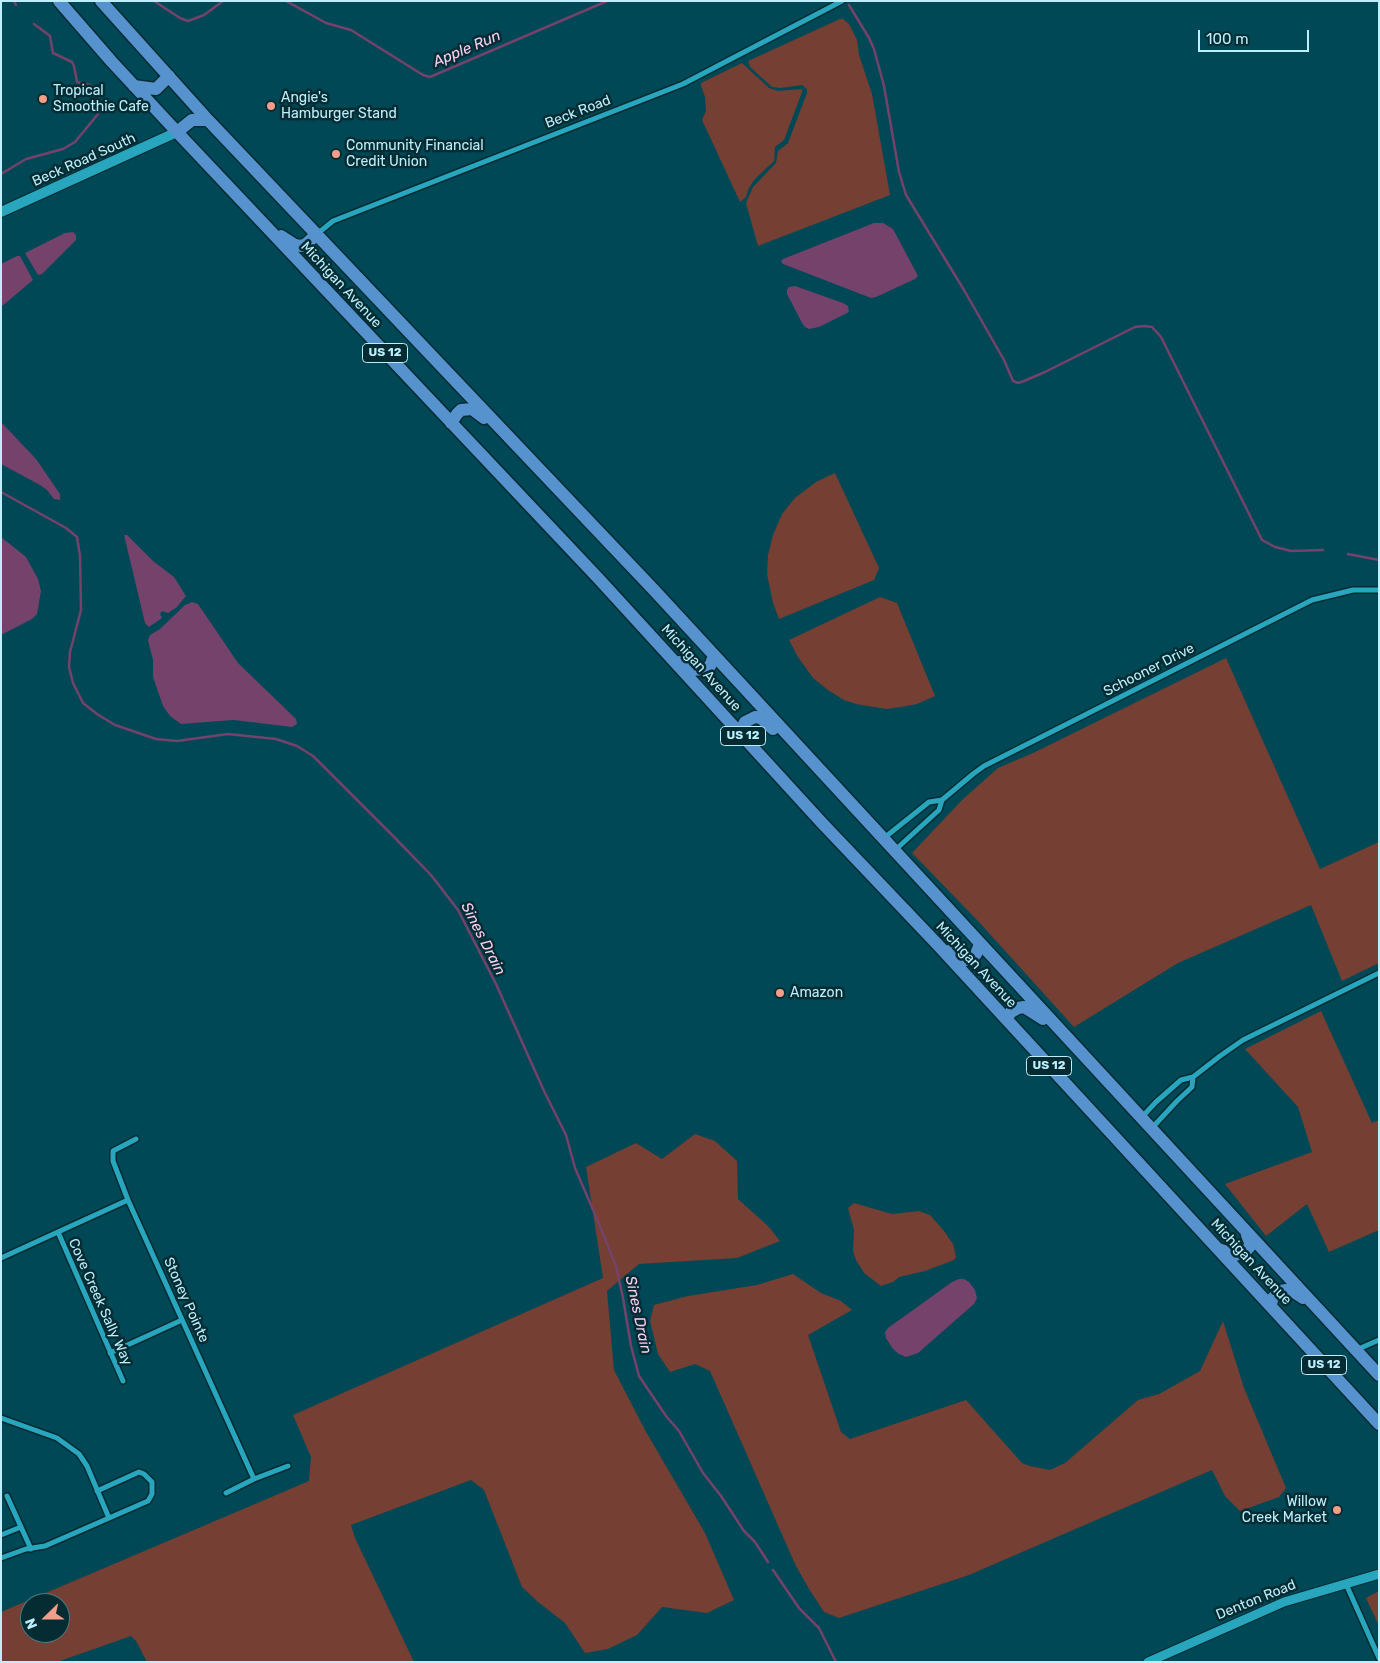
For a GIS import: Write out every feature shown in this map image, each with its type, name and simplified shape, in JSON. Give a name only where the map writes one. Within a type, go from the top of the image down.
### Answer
[{"type":"main road","name":"Michigan Avenue","points":[[59,1],[134,86],[598,578],[822,823],[938,945],[1379,1424]]},
{"type":"main road","name":"Michigan Avenue","points":[[101,1],[208,120],[714,656],[1142,1118],[1247,1235],[1321,1311],[1379,1375]]},
{"type":"main road","points":[[134,86],[156,88],[169,76]]},
{"type":"main road","points":[[177,132],[192,120],[208,120]]},
{"type":"main road","name":"Beck Road South","points":[[1,212],[177,132]]},
{"type":"main road","points":[[266,227],[295,245],[301,246],[317,234]]},
{"type":"main road","points":[[451,424],[461,410],[472,409],[504,432]]},
{"type":"main road","points":[[672,659],[701,670],[710,666],[714,656]]},
{"type":"main road","points":[[740,733],[745,722],[749,719],[761,718],[806,756]]},
{"type":"main road","points":[[938,945],[966,960],[976,954],[980,944]]},
{"type":"main road","points":[[1006,1019],[1011,1012],[1024,1007],[1061,1032]]},
{"type":"main road","points":[[1216,1248],[1235,1255],[1244,1253],[1251,1245],[1247,1235]]},
{"type":"main road","points":[[1271,1306],[1275,1295],[1280,1291],[1286,1290],[1294,1292],[1321,1311]]},
{"type":"street","name":"Beck Road","points":[[317,234],[333,221],[522,145],[682,84],[842,1]]},
{"type":"street","name":"Schooner Drive","points":[[883,839],[929,802],[942,800],[984,766],[1312,600],[1353,590],[1379,590]]},
{"type":"street","name":"Schooner Drive","points":[[894,851],[939,810],[942,800]]},
{"type":"street","points":[[1142,1118],[1156,1102],[1182,1080],[1193,1078],[1243,1040],[1379,973]]},
{"type":"street","points":[[1151,1130],[1192,1087],[1193,1078]]},
{"type":"street","name":"Stoney Pointe","points":[[136,1140],[113,1151],[113,1161],[128,1200],[254,1479]]},
{"type":"street","points":[[1,1258],[128,1200]]},
{"type":"street","name":"Cove Creek Sally Way","points":[[58,1232],[122,1381]]},
{"type":"street","points":[[110,1353],[182,1320]]},
{"type":"street","points":[[1356,1350],[1379,1340]]},
{"type":"street","points":[[1,1418],[57,1438],[68,1444],[79,1454],[87,1466],[109,1518]]},
{"type":"street","points":[[226,1493],[254,1479],[288,1466]]},
{"type":"street","points":[[1,1558],[45,1546],[148,1501],[152,1494],[152,1482],[139,1472],[97,1491]]},
{"type":"street","points":[[7,1496],[31,1549]]},
{"type":"street","points":[[1,1535],[21,1527]]},
{"type":"street","name":"Denton Road","points":[[1148,1662],[1284,1602],[1379,1574]]},
{"type":"street","points":[[1346,1584],[1379,1658]]},
{"type":"shaded area","points":[[840,19],[849,24],[857,40],[859,55],[872,94],[890,195],[758,246],[746,203],[753,187],[776,163],[778,151],[788,143],[807,89],[802,85],[781,88],[772,87],[750,67],[748,61]]},
{"type":"shaded area","points":[[742,63],[769,88],[778,91],[802,89],[802,92],[784,140],[775,147],[774,161],[754,180],[746,197],[740,202],[702,120],[706,111],[701,83]]},
{"type":"shaded area","points":[[874,223],[883,223],[893,229],[918,276],[915,279],[871,298],[783,264],[781,261],[783,259]]},
{"type":"shaded area","points":[[73,232],[76,235],[76,240],[42,274],[38,275],[25,253],[65,233]]},
{"type":"shaded area","points":[[20,256],[33,280],[1,307],[1,264]]},
{"type":"shaded area","points":[[795,286],[843,303],[848,306],[849,312],[819,327],[809,329],[802,323],[787,294],[789,287]]},
{"type":"shaded area","points":[[1,422],[36,459],[60,494],[60,500],[54,499],[40,485],[1,464]]},
{"type":"shaded area","points":[[835,473],[879,568],[874,580],[779,619],[773,603],[767,574],[768,555],[773,535],[782,514],[795,498],[816,482]]},
{"type":"shaded area","points":[[124,535],[127,535],[153,561],[174,577],[186,596],[177,607],[168,613],[162,611],[160,614],[162,618],[149,627],[145,623]]},
{"type":"shaded area","points":[[1,537],[26,557],[38,579],[41,591],[37,614],[32,619],[1,635]]},
{"type":"shaded area","points":[[880,597],[897,603],[935,696],[917,704],[886,709],[856,704],[844,700],[813,678],[798,657],[789,640]]},
{"type":"shaded area","points":[[192,602],[198,604],[238,663],[296,719],[297,724],[292,727],[234,720],[181,724],[170,716],[163,706],[153,677],[153,660],[148,640],[150,635],[160,629],[185,605]]},
{"type":"shaded area","points":[[1226,658],[1320,869],[1379,842],[1379,963],[1342,981],[1311,905],[1178,963],[1074,1027],[978,921],[912,853],[963,799],[998,768],[1033,753]]},
{"type":"shaded area","points":[[1321,1011],[1372,1123],[1379,1120],[1379,1230],[1329,1252],[1307,1204],[1266,1236],[1225,1184],[1312,1152],[1298,1107],[1245,1049]]},
{"type":"shaded area","points":[[695,1134],[715,1141],[737,1161],[738,1199],[768,1226],[780,1241],[737,1258],[639,1264],[607,1291],[614,1370],[645,1430],[705,1533],[734,1600],[707,1613],[662,1607],[637,1635],[608,1649],[585,1653],[565,1623],[522,1587],[484,1490],[471,1480],[351,1525],[355,1538],[414,1662],[147,1662],[136,1641],[131,1636],[57,1662],[1,1662],[1,1612],[20,1604],[20,1643],[70,1643],[70,1593],[46,1593],[309,1481],[311,1457],[293,1415],[603,1278],[586,1167],[636,1143],[662,1159]]},
{"type":"shaded area","points":[[854,1203],[892,1214],[919,1211],[930,1215],[953,1244],[956,1257],[954,1260],[925,1271],[899,1277],[893,1282],[881,1286],[864,1273],[853,1251],[854,1230],[848,1208]]},
{"type":"shaded area","points":[[793,1274],[821,1293],[841,1301],[852,1310],[808,1335],[841,1432],[850,1439],[966,1400],[1022,1463],[1050,1470],[1065,1463],[1138,1400],[1159,1394],[1200,1371],[1223,1321],[1244,1388],[1286,1488],[1279,1497],[1240,1511],[1225,1496],[1212,1470],[969,1575],[839,1618],[824,1612],[795,1564],[710,1371],[695,1364],[670,1372],[658,1354],[650,1321],[654,1305],[688,1296],[757,1285]]},
{"type":"shaded area","points":[[959,1279],[969,1282],[975,1290],[977,1298],[974,1304],[918,1353],[906,1357],[893,1349],[886,1338],[885,1332],[888,1328],[952,1282]]},
{"type":"shaded area","points":[[1379,1591],[1379,1626],[1366,1598]]},
{"type":"waterway","name":"Sines Drain","points":[[14,1],[16,5]]},
{"type":"waterway","name":"Apple Run","points":[[154,1],[188,21],[204,15],[223,1]]},
{"type":"waterway","name":"Apple Run","points":[[286,1],[326,23],[351,30],[423,75],[430,77],[607,1]]},
{"type":"waterway","points":[[849,5],[874,49],[884,86],[899,172],[906,195],[964,290],[1004,360],[1013,381],[1018,383],[1045,372],[1135,327],[1152,327],[1161,337],[1262,540],[1275,547],[1291,551],[1323,550]]},
{"type":"waterway","name":"Sines Drain","points":[[1,174],[26,159],[63,149],[75,142],[98,114],[99,98],[96,90],[90,85],[77,82],[72,62],[53,53],[50,36],[34,24]]},
{"type":"waterway","name":"Sines Drain","points":[[1,492],[66,528],[77,537],[80,556],[81,610],[70,652],[69,667],[73,683],[83,703],[115,725],[156,739],[177,741],[228,734],[276,739],[297,746],[313,756],[396,839],[431,875],[458,910],[496,984],[566,1135],[575,1168],[616,1266],[631,1346],[639,1376],[666,1416],[679,1431],[703,1473],[768,1562]]},
{"type":"waterway","points":[[1348,554],[1379,560]]},
{"type":"waterway","name":"Sines Drain","points":[[773,1570],[799,1608],[819,1628],[836,1662]]},
{"type":"place","name":"Tropical Smoothie Cafe","points":[[43,99]]},
{"type":"place","name":"Angie's Hamburger Stand","points":[[271,106]]},
{"type":"place","name":"Community Financial Credit Union","points":[[336,154]]},
{"type":"place","name":"Amazon","points":[[780,993]]},
{"type":"place","name":"Willow Creek Market","points":[[1337,1510]]}]
